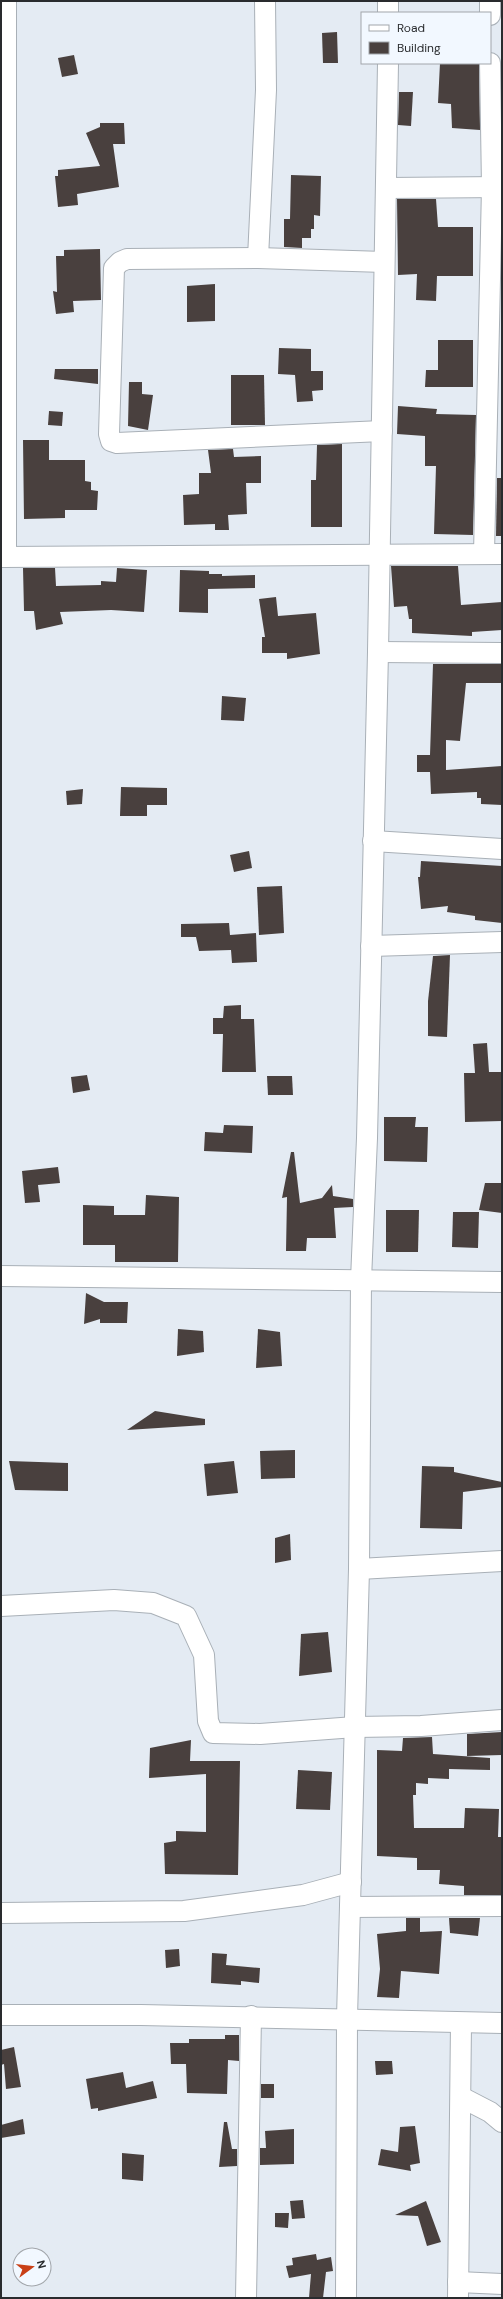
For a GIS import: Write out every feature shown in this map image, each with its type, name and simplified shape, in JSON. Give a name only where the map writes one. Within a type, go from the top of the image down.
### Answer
[{"type":"street","points":[[6,1],[4,193],[4,557],[493,554],[497,187],[490,64]]},
{"type":"street","points":[[258,258],[266,90],[265,1]]},
{"type":"street","points":[[388,1],[388,12]]},
{"type":"street","points":[[490,1],[490,12]]},
{"type":"street","points":[[346,2298],[346,2018],[359,1569],[361,1280],[368,1138],[384,262],[387,188],[388,64]]},
{"type":"street","points":[[387,188],[497,187]]},
{"type":"street","points":[[382,431],[116,443],[111,441],[109,434],[114,268],[120,262],[127,260],[258,258],[384,262]]},
{"type":"street","points":[[378,652],[502,653]]},
{"type":"street","points":[[373,841],[502,849]]},
{"type":"street","points":[[371,946],[502,942]]},
{"type":"street","points":[[1,1276],[502,1282]]},
{"type":"street","points":[[359,1569],[502,1561]]},
{"type":"street","points":[[1,1606],[114,1600],[153,1603],[186,1616],[204,1655],[208,1721],[213,1732],[260,1734],[355,1727],[421,1726],[480,1720],[502,1720]]},
{"type":"street","points":[[1,1913],[184,1911],[303,1894],[351,1882]]},
{"type":"street","points":[[350,1907],[502,1906]]},
{"type":"street","points":[[1,2014],[251,2016],[502,2023]]},
{"type":"street","points":[[246,2298],[251,2016]]},
{"type":"street","points":[[461,2023],[458,2290],[502,2284]]},
{"type":"street","points":[[460,2097],[490,2112],[502,2122]]},
{"type":"building","points":[[337,32],[338,63],[323,63],[322,33]]},
{"type":"building","points":[[74,55],[78,74],[62,77],[58,58]]},
{"type":"building","points":[[440,64],[479,64],[480,130],[452,128],[451,104],[438,103]]},
{"type":"building","points":[[399,92],[413,92],[411,126],[398,125]]},
{"type":"building","points":[[100,123],[124,123],[125,144],[113,144],[119,187],[77,194],[78,205],[58,207],[55,176],[58,176],[58,170],[100,166],[86,133],[100,127]]},
{"type":"building","points":[[291,175],[321,176],[320,216],[314,215],[314,229],[311,229],[311,238],[302,238],[302,248],[284,247],[284,219],[290,219]]},
{"type":"building","points":[[397,199],[436,199],[438,227],[473,227],[473,276],[437,276],[436,301],[416,300],[417,274],[398,275]]},
{"type":"building","points":[[100,249],[101,300],[73,301],[74,312],[56,314],[53,291],[57,292],[56,256],[64,256],[64,250]]},
{"type":"building","points":[[215,284],[215,321],[187,322],[187,286]]},
{"type":"building","points":[[438,340],[473,340],[473,387],[425,387],[426,370],[438,370]]},
{"type":"building","points":[[279,348],[311,349],[311,371],[323,371],[323,390],[312,391],[313,401],[297,402],[295,375],[278,374]]},
{"type":"building","points":[[55,369],[98,369],[98,384],[54,379]]},
{"type":"building","points":[[231,375],[264,375],[265,425],[231,425]]},
{"type":"building","points":[[129,382],[142,382],[142,394],[153,395],[148,430],[128,426]]},
{"type":"building","points":[[398,406],[437,409],[436,414],[476,415],[473,535],[434,534],[436,466],[425,466],[425,436],[397,434]]},
{"type":"building","points":[[49,411],[63,412],[62,426],[48,425]]},
{"type":"building","points":[[23,440],[49,440],[49,460],[85,460],[85,481],[91,482],[91,490],[98,491],[97,510],[65,510],[65,518],[24,519]]},
{"type":"building","points":[[342,444],[342,527],[311,527],[311,480],[316,480],[317,445]]},
{"type":"building","points":[[233,449],[234,457],[261,456],[261,483],[246,483],[247,514],[228,515],[229,530],[215,530],[215,524],[184,525],[183,495],[199,494],[199,473],[211,473],[208,450]]},
{"type":"building","points":[[497,478],[502,478],[502,536],[496,536]]},
{"type":"building","points":[[391,566],[458,566],[461,605],[502,602],[502,630],[472,632],[472,636],[412,633],[412,619],[409,619],[407,606],[394,607]]},
{"type":"building","points":[[23,568],[55,568],[56,586],[101,585],[101,581],[116,582],[117,568],[147,570],[144,612],[111,610],[60,612],[63,624],[36,630],[34,611],[24,611]]},
{"type":"building","points":[[180,570],[209,571],[209,574],[222,574],[222,576],[255,575],[255,588],[208,589],[208,613],[179,612]]},
{"type":"building","points":[[276,597],[278,616],[316,613],[320,654],[287,659],[287,653],[262,653],[262,637],[265,637],[259,599]]},
{"type":"building","points":[[433,664],[502,664],[502,683],[466,683],[460,741],[446,740],[446,770],[502,766],[502,805],[481,804],[481,798],[477,798],[477,792],[431,794],[430,772],[417,772],[417,755],[430,755]]},
{"type":"building","points":[[222,696],[246,698],[244,721],[221,720]]},
{"type":"building","points":[[121,787],[167,788],[167,805],[147,805],[147,816],[120,816]]},
{"type":"building","points":[[83,789],[82,804],[67,805],[66,791]]},
{"type":"building","points":[[249,851],[252,868],[234,872],[230,855]]},
{"type":"building","points":[[421,861],[502,866],[502,923],[475,920],[475,916],[447,912],[448,906],[421,909],[418,877],[420,877]]},
{"type":"building","points":[[282,886],[284,933],[259,935],[257,887]]},
{"type":"building","points":[[229,923],[230,935],[256,933],[257,962],[232,963],[231,950],[199,951],[196,937],[181,937],[181,924]]},
{"type":"building","points":[[450,955],[447,1037],[428,1036],[428,1001],[433,956]]},
{"type":"building","points":[[241,1005],[241,1019],[254,1019],[256,1072],[222,1072],[223,1034],[213,1034],[213,1018],[223,1018],[224,1006]]},
{"type":"building","points":[[487,1043],[489,1072],[502,1072],[502,1121],[465,1122],[464,1073],[475,1073],[473,1044]]},
{"type":"building","points":[[87,1075],[90,1090],[73,1093],[71,1077]]},
{"type":"building","points":[[267,1076],[292,1076],[293,1095],[268,1095]]},
{"type":"building","points":[[384,1117],[416,1117],[415,1127],[428,1127],[427,1162],[384,1161]]},
{"type":"building","points":[[224,1125],[253,1126],[252,1153],[204,1151],[205,1132],[223,1133]]},
{"type":"building","points":[[291,1152],[294,1152],[300,1203],[322,1198],[332,1185],[333,1196],[353,1199],[353,1207],[334,1208],[336,1238],[307,1238],[306,1251],[286,1251],[287,1197],[282,1198]]},
{"type":"building","points":[[58,1167],[60,1183],[38,1185],[40,1202],[25,1203],[22,1171]]},
{"type":"building","points":[[485,1183],[501,1183],[502,1213],[479,1210]]},
{"type":"building","points":[[146,1195],[179,1197],[178,1262],[115,1262],[115,1245],[83,1245],[83,1205],[114,1206],[114,1215],[145,1215]]},
{"type":"building","points":[[386,1210],[419,1210],[418,1252],[386,1252]]},
{"type":"building","points":[[453,1212],[479,1212],[478,1248],[452,1247]]},
{"type":"building","points":[[86,1293],[104,1302],[128,1302],[127,1323],[100,1323],[100,1319],[84,1324]]},
{"type":"building","points":[[178,1329],[203,1331],[204,1352],[177,1356]]},
{"type":"building","points":[[258,1329],[280,1332],[282,1366],[256,1368]]},
{"type":"building","points":[[155,1411],[205,1419],[205,1425],[127,1430]]},
{"type":"building","points":[[295,1450],[295,1478],[261,1479],[260,1451]]},
{"type":"building","points":[[9,1461],[68,1463],[68,1491],[15,1490]]},
{"type":"building","points":[[234,1461],[238,1493],[207,1496],[204,1464]]},
{"type":"building","points":[[422,1466],[454,1467],[454,1472],[502,1482],[502,1487],[463,1492],[462,1529],[420,1528]]},
{"type":"building","points":[[290,1534],[291,1560],[275,1563],[275,1538]]},
{"type":"building","points":[[328,1632],[332,1672],[299,1676],[301,1634]]},
{"type":"building","points":[[502,1732],[502,1755],[467,1756],[467,1734]]},
{"type":"building","points":[[432,1737],[433,1754],[490,1758],[490,1770],[449,1769],[449,1779],[428,1778],[428,1784],[416,1783],[416,1795],[413,1795],[414,1828],[464,1828],[465,1808],[499,1809],[498,1837],[502,1837],[502,1895],[464,1895],[464,1886],[439,1884],[440,1870],[417,1870],[417,1858],[377,1856],[377,1750],[402,1751],[403,1738]]},
{"type":"building","points":[[191,1740],[190,1761],[240,1761],[238,1875],[165,1874],[164,1843],[176,1841],[176,1831],[206,1832],[206,1774],[149,1778],[150,1748]]},
{"type":"building","points":[[298,1770],[332,1772],[330,1810],[296,1809]]},
{"type":"building","points":[[406,1918],[420,1918],[420,1932],[442,1931],[439,1974],[401,1971],[399,1998],[377,1997],[380,1969],[377,1934],[406,1931]]},
{"type":"building","points":[[449,1918],[480,1918],[478,1936],[450,1933]]},
{"type":"building","points":[[179,1949],[180,1966],[166,1968],[165,1950]]},
{"type":"building","points":[[212,1953],[227,1954],[226,1965],[260,1968],[259,1983],[241,1981],[241,1985],[211,1983]]},
{"type":"building","points":[[225,2035],[239,2035],[239,2061],[228,2060],[227,2094],[187,2093],[186,2064],[171,2064],[170,2043],[189,2043],[189,2039],[225,2039]]},
{"type":"building","points":[[14,2047],[21,2087],[6,2089],[4,2064],[1,2065],[1,2050]]},
{"type":"building","points":[[375,2061],[392,2061],[393,2074],[376,2075]]},
{"type":"building","points":[[123,2072],[126,2088],[153,2081],[157,2098],[98,2111],[98,2108],[91,2109],[86,2079]]},
{"type":"building","points":[[261,2084],[274,2084],[274,2098],[261,2098]]},
{"type":"building","points":[[23,2119],[25,2134],[1,2138],[1,2125]]},
{"type":"building","points":[[224,2122],[227,2122],[232,2149],[237,2149],[237,2166],[219,2167]]},
{"type":"building","points":[[415,2126],[420,2163],[410,2165],[411,2171],[378,2165],[381,2149],[398,2152],[400,2127]]},
{"type":"building","points":[[294,2129],[294,2164],[260,2165],[260,2148],[266,2148],[265,2131]]},
{"type":"building","points":[[122,2153],[144,2155],[143,2181],[122,2179]]},
{"type":"building","points":[[303,2200],[305,2218],[292,2219],[290,2201]]},
{"type":"building","points":[[426,2201],[441,2242],[427,2246],[418,2216],[395,2215]]},
{"type":"building","points":[[275,2213],[289,2213],[288,2228],[275,2227]]},
{"type":"building","points":[[316,2254],[317,2260],[331,2257],[333,2271],[326,2272],[323,2298],[309,2298],[311,2274],[289,2278],[286,2266],[293,2265],[292,2258]]}]
